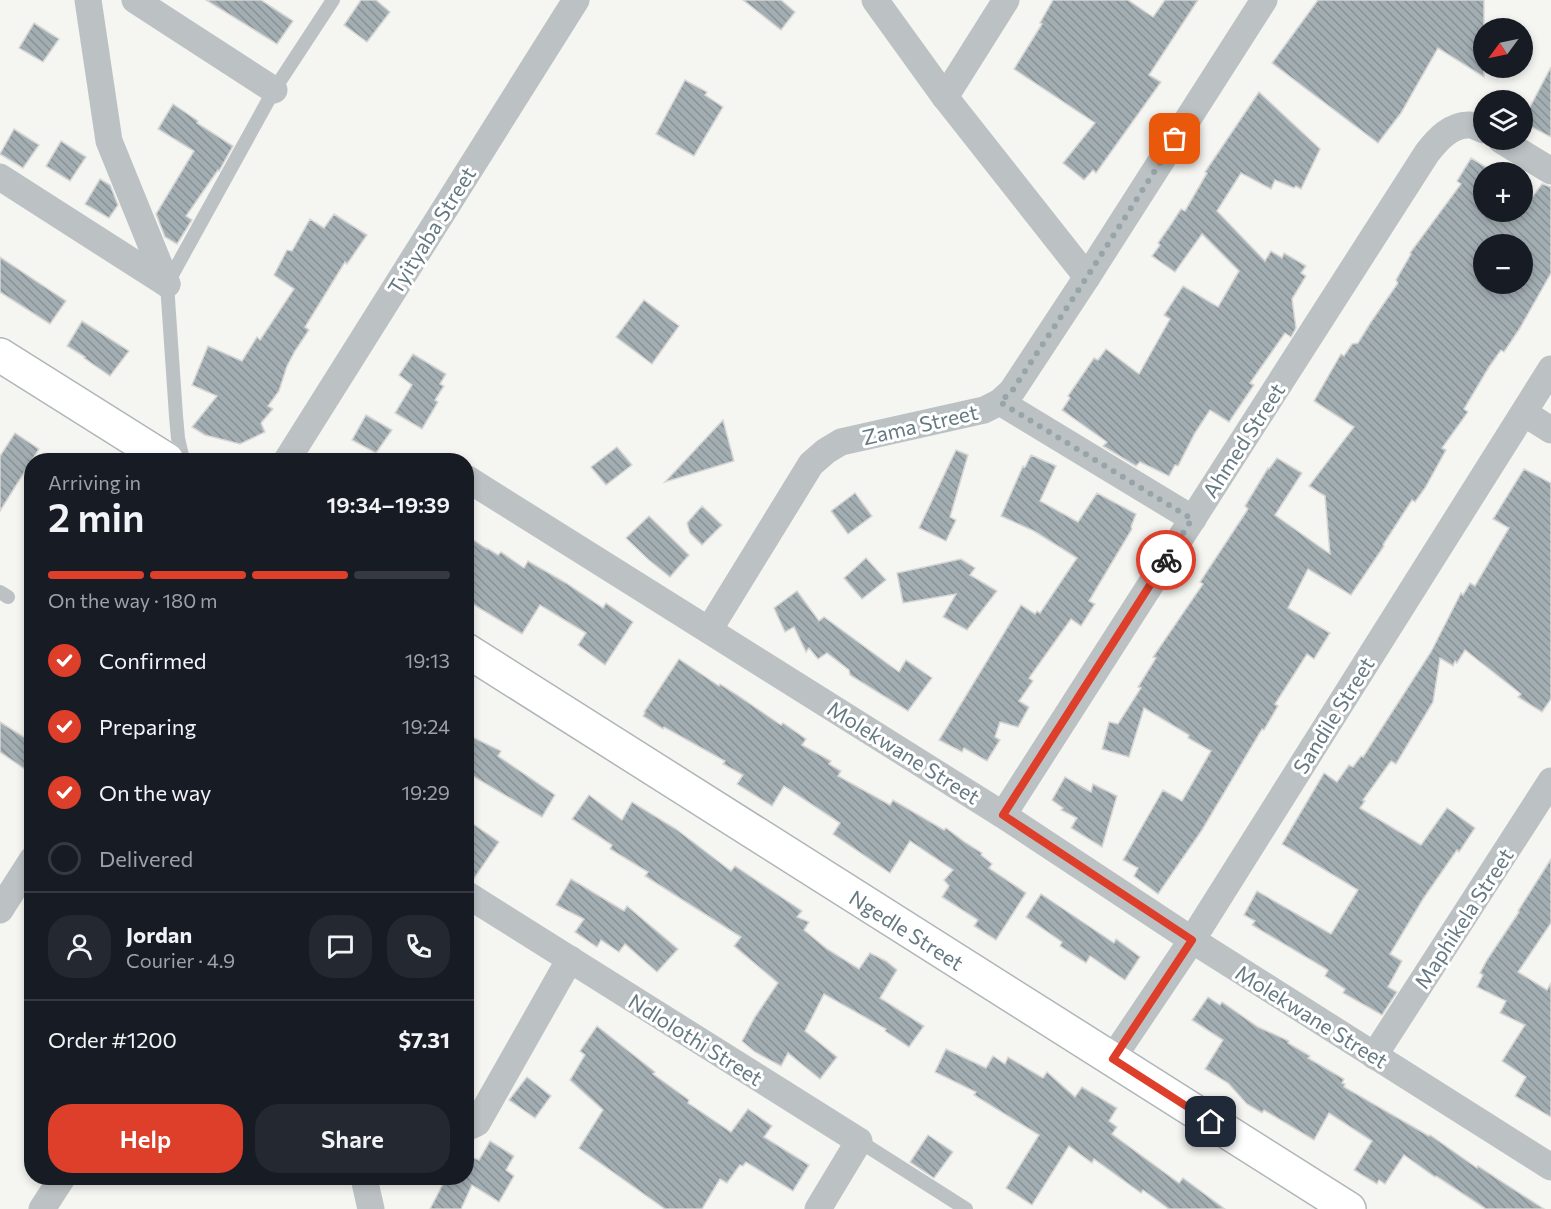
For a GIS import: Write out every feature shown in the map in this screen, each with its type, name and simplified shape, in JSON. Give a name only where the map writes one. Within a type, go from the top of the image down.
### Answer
[{"type":"street","points":[[88,0],[109,141],[166,284]]},
{"type":"street","points":[[135,0],[274,90]]},
{"type":"street","name":"Tyityaba Street","points":[[291,453],[576,0]]},
{"type":"street","points":[[875,0],[945,98],[1087,277]]},
{"type":"street","points":[[945,98],[1006,0]]},
{"type":"street","name":"Zama Street","points":[[710,630],[811,464],[826,451],[841,442],[984,410],[1000,402],[1012,391],[1263,0]]},
{"type":"street","name":"Ahmed Street","points":[[1003,815],[1427,153],[1440,137],[1457,127],[1473,126]]},
{"type":"street","points":[[1517,150],[1551,171]]},
{"type":"street","points":[[0,177],[166,284]]},
{"type":"street","points":[[0,355],[156,453]]},
{"type":"street","name":"Sandile Street","points":[[1113,1059],[1192,940],[1551,369]]},
{"type":"street","points":[[1000,402],[1192,519]]},
{"type":"street","points":[[1524,413],[1551,430]]},
{"type":"street","name":"Molekwane Street","points":[[474,483],[1003,815],[1192,940],[1551,1167]]},
{"type":"street","name":"Ngedle Street","points":[[474,655],[1349,1209]]},
{"type":"street","name":"Maphikela Street","points":[[1374,1056],[1551,781]]},
{"type":"street","points":[[0,910],[24,873]]},
{"type":"street","name":"Ndlolothi Street","points":[[474,899],[859,1141]]},
{"type":"street","points":[[474,1124],[477,1123],[570,959]]},
{"type":"street","points":[[818,1209],[859,1141]]},
{"type":"street","points":[[42,1209],[57,1185]]},
{"type":"street","points":[[366,1185],[371,1209]]},
{"type":"lane","points":[[181,453],[178,438],[166,284],[274,90],[333,0]]},
{"type":"lane","points":[[859,1141],[966,1209]]},
{"type":"building","points":[[206,0],[261,0],[293,21],[277,44]]},
{"type":"building","points":[[361,0],[376,0],[390,12],[367,42],[344,25]]},
{"type":"building","points":[[743,0],[781,0],[795,12],[781,30]]},
{"type":"building","points":[[1053,0],[1128,0],[1153,17],[1165,0],[1198,0],[1149,75],[1161,82],[1096,173],[1093,170],[1084,180],[1063,163],[1095,123],[1014,69],[1042,24],[1040,23]]},
{"type":"building","points":[[1318,0],[1484,0],[1484,18],[1473,18],[1473,70],[1438,48],[1401,113],[1378,143],[1272,63]]},
{"type":"building","points":[[34,23],[59,39],[43,62],[19,48]]},
{"type":"building","points":[[1551,67],[1551,137],[1533,128],[1533,101]]},
{"type":"building","points":[[685,80],[707,92],[705,95],[723,107],[694,156],[656,134]]},
{"type":"building","points":[[1259,92],[1320,149],[1301,189],[1275,180],[1271,189],[1241,173],[1217,211],[1265,261],[1271,251],[1282,258],[1284,253],[1306,266],[1301,273],[1306,276],[1292,299],[1296,328],[1291,337],[1285,333],[1250,383],[1254,385],[1229,422],[1210,410],[1178,466],[1175,465],[1169,476],[1140,462],[1136,466],[1103,446],[1107,442],[1062,410],[1070,398],[1068,396],[1094,358],[1098,360],[1106,349],[1139,374],[1170,319],[1164,315],[1183,286],[1218,307],[1239,271],[1202,234],[1175,272],[1152,256],[1181,209],[1185,211],[1207,173],[1205,172]]},
{"type":"building","points":[[173,104],[198,121],[197,123],[233,146],[219,171],[186,216],[192,220],[177,244],[165,237],[156,214],[194,151],[158,129]]},
{"type":"building","points":[[14,129],[39,145],[23,168],[0,154]]},
{"type":"building","points":[[61,141],[86,157],[70,181],[46,166]]},
{"type":"building","points":[[1471,158],[1478,162],[1473,162],[1473,222],[1533,222],[1533,196],[1542,184],[1551,187],[1551,273],[1520,328],[1504,352],[1501,350],[1489,367],[1464,409],[1468,412],[1442,448],[1446,450],[1425,488],[1415,502],[1412,500],[1351,595],[1308,569],[1288,608],[1330,633],[1314,659],[1307,654],[1275,704],[1278,706],[1264,730],[1262,729],[1202,830],[1158,894],[1134,876],[1138,868],[1123,860],[1163,790],[1182,801],[1211,751],[1144,708],[1129,757],[1102,749],[1109,722],[1118,724],[1141,688],[1138,687],[1156,658],[1153,657],[1203,584],[1200,582],[1248,509],[1245,506],[1268,468],[1277,458],[1302,473],[1275,515],[1330,554],[1325,496],[1309,486],[1354,427],[1314,401],[1341,354],[1344,356],[1352,344],[1358,343],[1398,283],[1396,280],[1410,253],[1461,184],[1457,181]]},
{"type":"building","points":[[100,179],[110,185],[118,205],[109,218],[85,204]]},
{"type":"building","points":[[334,214],[367,235],[347,264],[345,262],[305,327],[309,330],[287,366],[279,391],[268,406],[273,409],[261,423],[265,432],[240,444],[205,435],[192,427],[217,396],[192,385],[208,346],[242,361],[257,337],[260,340],[294,289],[274,275],[287,250],[292,251],[310,219],[324,228]]},
{"type":"building","points":[[0,257],[66,301],[50,324],[0,292]]},
{"type":"building","points":[[644,300],[679,326],[652,364],[616,337]]},
{"type":"building","points":[[82,321],[129,351],[110,376],[67,346]]},
{"type":"building","points":[[413,354],[446,374],[440,384],[444,386],[435,400],[438,402],[422,429],[395,413],[412,385],[399,375]]},
{"type":"building","points":[[366,415],[392,430],[376,453],[352,440]]},
{"type":"building","points":[[723,420],[734,461],[665,482]]},
{"type":"building","points":[[15,433],[39,449],[36,453],[24,453],[24,473],[0,511],[0,456]]},
{"type":"building","points":[[617,447],[632,465],[606,485],[591,467]]},
{"type":"building","points":[[956,450],[968,455],[950,517],[956,520],[946,541],[919,528]]},
{"type":"building","points":[[1031,455],[1056,466],[1040,501],[1078,522],[1097,493],[1136,514],[1132,529],[1089,601],[1095,604],[1081,626],[1071,619],[1029,678],[1033,681],[1019,701],[1029,707],[1018,727],[1000,722],[995,737],[1000,740],[987,761],[964,748],[962,752],[939,740],[1021,605],[1035,614],[1037,611],[1040,613],[1077,558],[1034,531],[1001,516],[1023,466],[1025,467]]},
{"type":"building","points":[[1524,469],[1551,483],[1551,699],[1542,712],[1518,697],[1521,694],[1465,650],[1453,666],[1440,658],[1433,702],[1396,764],[1391,761],[1363,800],[1365,801],[1360,808],[1421,845],[1447,808],[1475,828],[1423,899],[1390,954],[1402,961],[1388,987],[1397,992],[1382,1015],[1343,993],[1345,989],[1325,976],[1328,970],[1252,925],[1255,921],[1244,915],[1257,891],[1331,934],[1358,890],[1282,844],[1324,773],[1337,782],[1349,765],[1353,767],[1361,756],[1363,757],[1431,652],[1461,593],[1463,595],[1470,583],[1475,586],[1509,528],[1493,519]]},
{"type":"building","points":[[855,493],[872,516],[848,534],[831,511]]},
{"type":"building","points":[[702,506],[722,525],[702,545],[690,533],[687,523]]},
{"type":"building","points":[[649,516],[689,555],[670,577],[626,538]]},
{"type":"building","points":[[474,540],[498,555],[501,552],[524,568],[528,561],[603,608],[606,603],[633,622],[605,665],[578,645],[586,633],[540,605],[522,634],[474,605]]},
{"type":"building","points":[[866,558],[886,580],[862,599],[844,578]]},
{"type":"building","points":[[961,559],[975,568],[970,575],[997,591],[967,630],[943,617],[956,594],[903,603],[897,573]]},
{"type":"building","points":[[797,591],[819,621],[824,617],[899,672],[906,660],[932,678],[908,711],[850,675],[849,670],[827,653],[818,659],[809,648],[806,652],[794,627],[785,632],[774,608]]},
{"type":"building","points":[[679,659],[806,739],[802,745],[831,761],[829,764],[841,771],[838,776],[890,805],[893,800],[944,830],[946,828],[982,853],[981,855],[992,864],[989,868],[1026,893],[996,940],[974,926],[978,920],[942,897],[949,886],[944,880],[953,870],[910,841],[890,873],[833,834],[840,823],[784,786],[772,806],[737,784],[743,775],[723,764],[725,761],[643,716]]},
{"type":"building","points":[[0,722],[24,737],[24,768],[0,752]]},
{"type":"building","points":[[474,738],[501,751],[498,756],[555,795],[542,817],[474,777]]},
{"type":"building","points":[[1065,777],[1091,792],[1093,784],[1117,796],[1102,847],[1071,828],[1077,818],[1061,810],[1063,808],[1052,800]]},
{"type":"building","points":[[589,795],[622,820],[632,802],[676,829],[731,871],[735,866],[802,911],[797,917],[809,922],[804,930],[827,949],[859,969],[870,953],[886,961],[897,970],[880,998],[924,1026],[909,1047],[885,1031],[886,1029],[824,994],[805,1031],[837,1057],[820,1079],[788,1053],[781,1066],[755,1052],[742,1041],[778,983],[734,946],[741,937],[645,876],[648,872],[610,849],[612,845],[572,819]]},
{"type":"building","points":[[474,825],[499,842],[474,879]]},
{"type":"building","points":[[1551,859],[1551,923],[1518,972],[1547,990],[1551,983],[1551,1117],[1515,1096],[1526,1077],[1502,1061],[1525,1025],[1500,1013],[1506,1001],[1477,987],[1483,975],[1480,973],[1487,960]]},
{"type":"building","points":[[571,879],[624,911],[627,906],[678,949],[657,972],[625,944],[619,952],[601,940],[597,947],[575,932],[584,919],[556,905]]},
{"type":"building","points":[[1041,894],[1114,943],[1116,939],[1140,957],[1125,980],[1090,956],[1086,963],[1060,946],[1062,942],[1026,917]]},
{"type":"building","points":[[1208,997],[1220,1005],[1222,1002],[1258,1027],[1289,1041],[1288,1043],[1310,1056],[1308,1058],[1344,1079],[1342,1083],[1345,1084],[1344,1087],[1430,1135],[1477,1168],[1478,1166],[1544,1209],[1486,1209],[1404,1155],[1385,1184],[1379,1180],[1377,1184],[1354,1170],[1372,1141],[1329,1113],[1314,1140],[1264,1110],[1262,1113],[1247,1104],[1228,1083],[1205,1069],[1223,1040],[1192,1020]]},
{"type":"building","points":[[597,1026],[655,1072],[653,1074],[689,1100],[688,1103],[731,1132],[748,1109],[772,1126],[764,1137],[809,1165],[793,1191],[746,1162],[743,1166],[740,1165],[727,1183],[720,1179],[702,1209],[665,1209],[579,1148],[603,1110],[570,1080],[585,1055],[580,1051]]},
{"type":"building","points":[[946,1049],[986,1068],[993,1056],[1005,1064],[1008,1057],[1043,1078],[1047,1072],[1075,1097],[1082,1087],[1117,1108],[1109,1121],[1117,1127],[1112,1134],[1179,1183],[1183,1178],[1225,1209],[1169,1209],[1143,1190],[1141,1193],[1094,1159],[1092,1163],[1069,1146],[1032,1205],[1006,1188],[1039,1135],[974,1095],[976,1092],[935,1072]]},
{"type":"building","points":[[527,1077],[551,1096],[535,1118],[509,1100]]},
{"type":"building","points":[[928,1135],[953,1152],[934,1178],[910,1162]]},
{"type":"building","points":[[490,1141],[514,1156],[506,1170],[514,1176],[499,1202],[472,1185],[474,1185],[474,1158],[479,1160]]},
{"type":"building","points":[[442,1185],[472,1185],[461,1209],[430,1209]]},
{"type":"way so far","points":[[1166,560],[1192,519],[1000,402],[1012,391],[1175,139]]},
{"type":"route","points":[[1166,560],[1003,815],[1192,940],[1113,1059],[1211,1122]]}]
